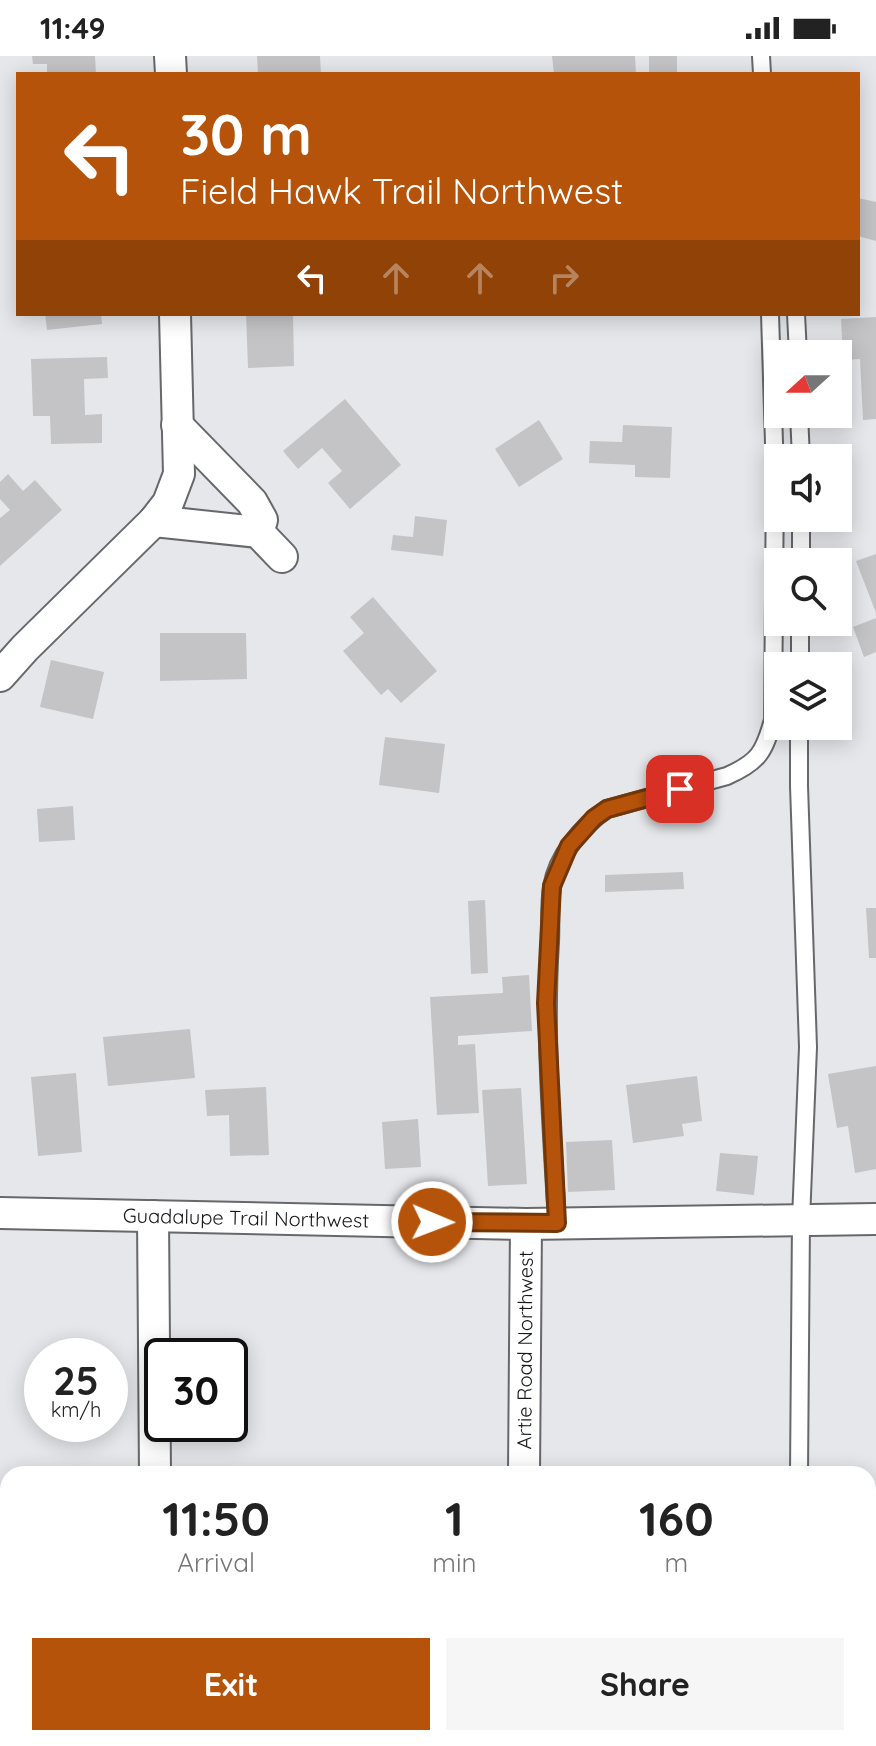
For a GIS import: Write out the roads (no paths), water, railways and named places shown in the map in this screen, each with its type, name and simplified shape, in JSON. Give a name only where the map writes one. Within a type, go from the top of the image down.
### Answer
[{"type":"street","points":[[0,676],[154,521],[168,503],[179,474],[175,316]]},
{"type":"street","points":[[177,425],[252,502],[262,520],[258,532]]},
{"type":"street","points":[[154,521],[258,532],[282,557]]},
{"type":"street","name":"Guadalupe Trail Northwest","points":[[0,1213],[526,1224],[876,1219]]},
{"type":"street","points":[[153,1216],[155,1466]]},
{"type":"street","name":"Artie Road Northwest","points":[[524,1466],[526,1224]]},
{"type":"lane","points":[[557,1223],[546,1003],[552,886],[560,863],[569,846],[594,818],[607,809],[727,776],[745,768],[760,756],[773,720],[775,475],[770,316]]},
{"type":"lane","points":[[796,316],[797,340]]},
{"type":"lane","points":[[799,740],[808,1047],[801,1220],[799,1466]]}]
